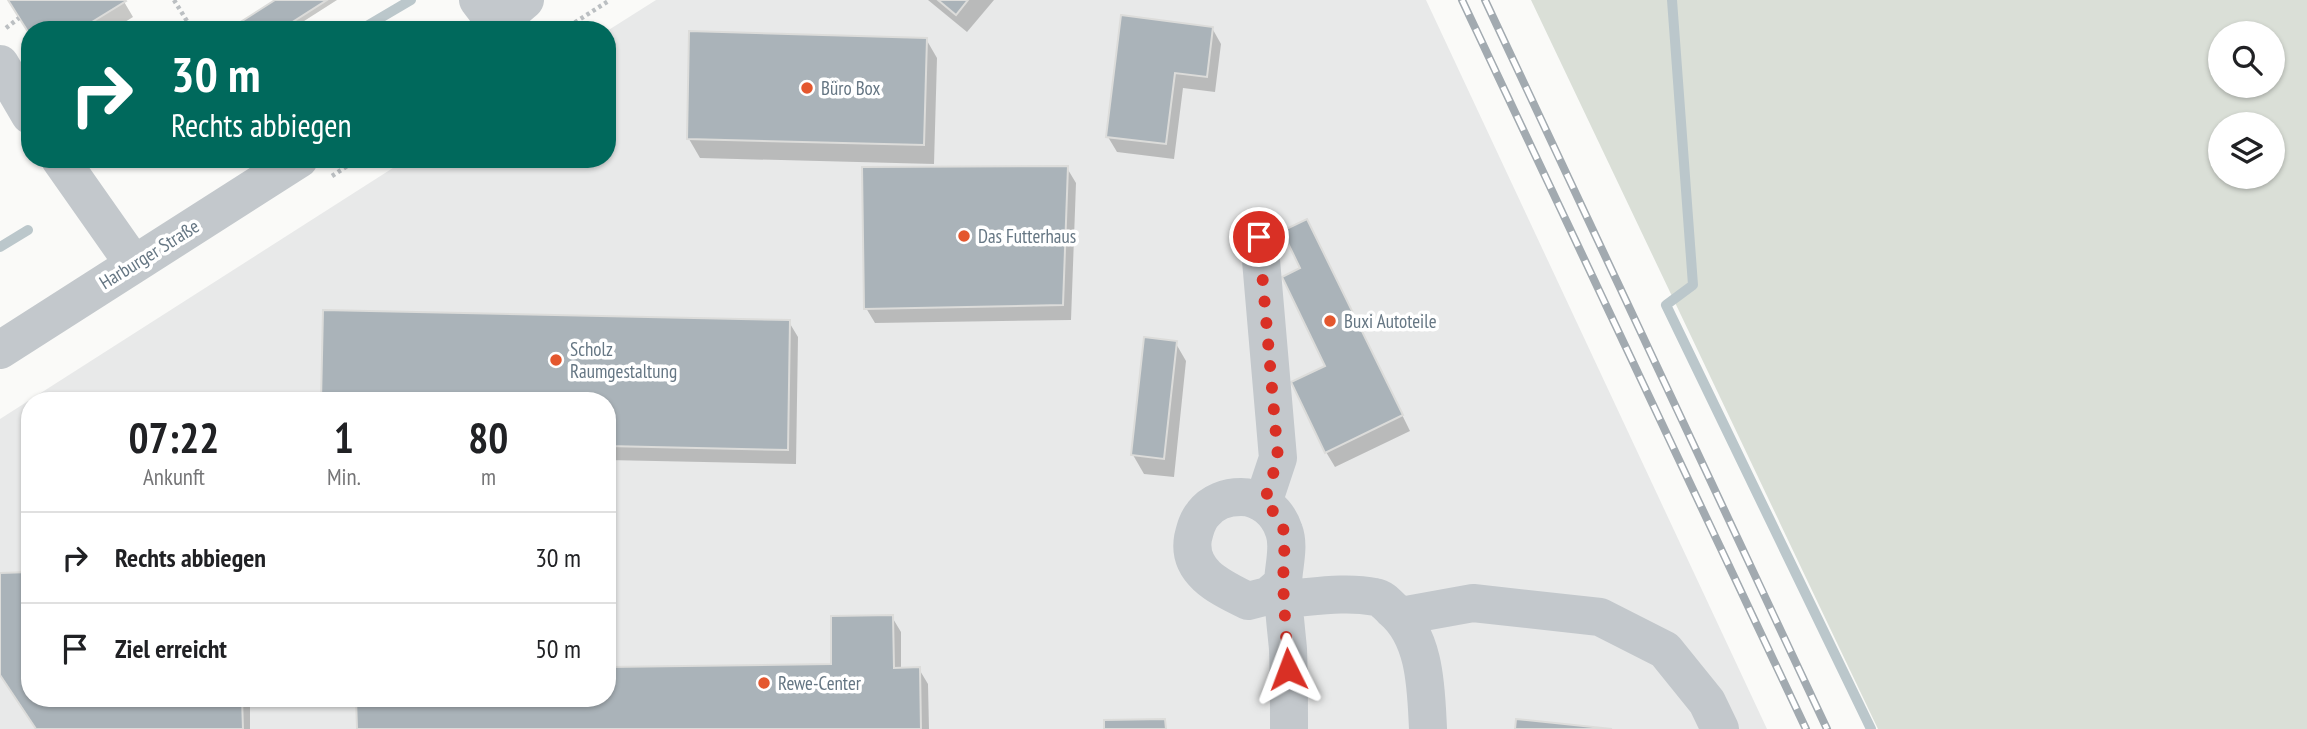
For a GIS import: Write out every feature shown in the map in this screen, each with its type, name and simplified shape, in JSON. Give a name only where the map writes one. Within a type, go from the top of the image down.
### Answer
[{"type":"street","points":[[488,18],[525,0]]},
{"type":"street","points":[[0,64],[21,100]]},
{"type":"street","points":[[66,168],[133,263]]},
{"type":"street","name":"Harburger Straße","points":[[0,350],[285,168]]},
{"type":"street","points":[[1259,237],[1278,458],[1264,503]]},
{"type":"street","points":[[1289,729],[1288,652],[1271,594],[1285,533],[1276,514],[1264,503],[1247,497],[1231,498],[1215,504],[1203,514],[1195,528],[1192,543],[1194,559],[1205,576],[1271,594],[1354,594],[1379,597],[1401,616],[1418,649],[1426,686],[1428,729]]},
{"type":"street","points":[[1401,616],[1473,603],[1600,617],[1665,650],[1707,702],[1720,729]]},
{"type":"path","points":[[174,0],[188,21]]},
{"type":"path","points":[[577,21],[610,0]]},
{"type":"shaded area","points":[[656,0],[1426,0],[1767,729],[0,729],[0,419],[21,406],[21,707],[616,707],[616,392],[42,392],[393,168],[616,168],[616,25]]},
{"type":"shaded area","points":[[1531,0],[2307,0],[2307,729],[1878,729]]},
{"type":"building","points":[[8,0],[126,1],[94,21],[21,21]]},
{"type":"building","points":[[275,0],[327,0],[294,21],[242,21]]},
{"type":"building","points":[[938,0],[968,0],[956,15]]},
{"type":"building","points":[[1121,15],[1213,27],[1207,77],[1175,73],[1166,144],[1106,137]]},
{"type":"building","name":"Büro Box","points":[[689,31],[927,38],[924,145],[687,139]]},
{"type":"building","name":"Das Futterhaus","points":[[1068,166],[1063,305],[864,309],[862,167]]},
{"type":"building","name":"Buxi Autoteile","points":[[1307,219],[1403,415],[1325,453],[1291,382],[1325,366],[1282,277],[1300,268],[1282,231]]},
{"type":"building","name":"Scholz Raumgestaltung","points":[[323,310],[790,320],[788,450],[616,446],[616,392],[321,392]]},
{"type":"building","points":[[1144,337],[1177,341],[1164,459],[1131,455]]},
{"type":"building","points":[[21,572],[21,706],[0,675],[0,573]]},
{"type":"building","name":"Rewe-Center","points":[[893,615],[894,668],[920,667],[921,729],[357,729],[356,707],[616,707],[616,667],[831,664],[831,616]]},
{"type":"building","points":[[21,707],[242,707],[243,729],[36,729]]},
{"type":"building","points":[[1165,719],[1166,729],[1104,729],[1104,720]]},
{"type":"building","points":[[1516,719],[1612,729],[1515,729]]},
{"type":"waterway","points":[[375,21],[411,0]]},
{"type":"waterway","points":[[1672,0],[1693,285],[1666,305],[1871,729]]},
{"type":"waterway","points":[[0,247],[28,230]]},
{"type":"railway","points":[[1462,0],[1806,729]]},
{"type":"railway","points":[[1485,0],[1827,729]]},
{"type":"place","name":"Büro Box","points":[[807,88]]},
{"type":"place","name":"Das Futterhaus","points":[[964,236]]},
{"type":"place","name":"Buxi Autoteile","points":[[1330,321]]},
{"type":"place","name":"Scholz Raumgestaltung","points":[[556,360]]},
{"type":"place","name":"Rewe-Center","points":[[764,683]]},
{"type":"route","points":[[1259,237],[1278,458],[1264,503],[1276,514],[1285,533],[1283,583],[1288,669]]}]
